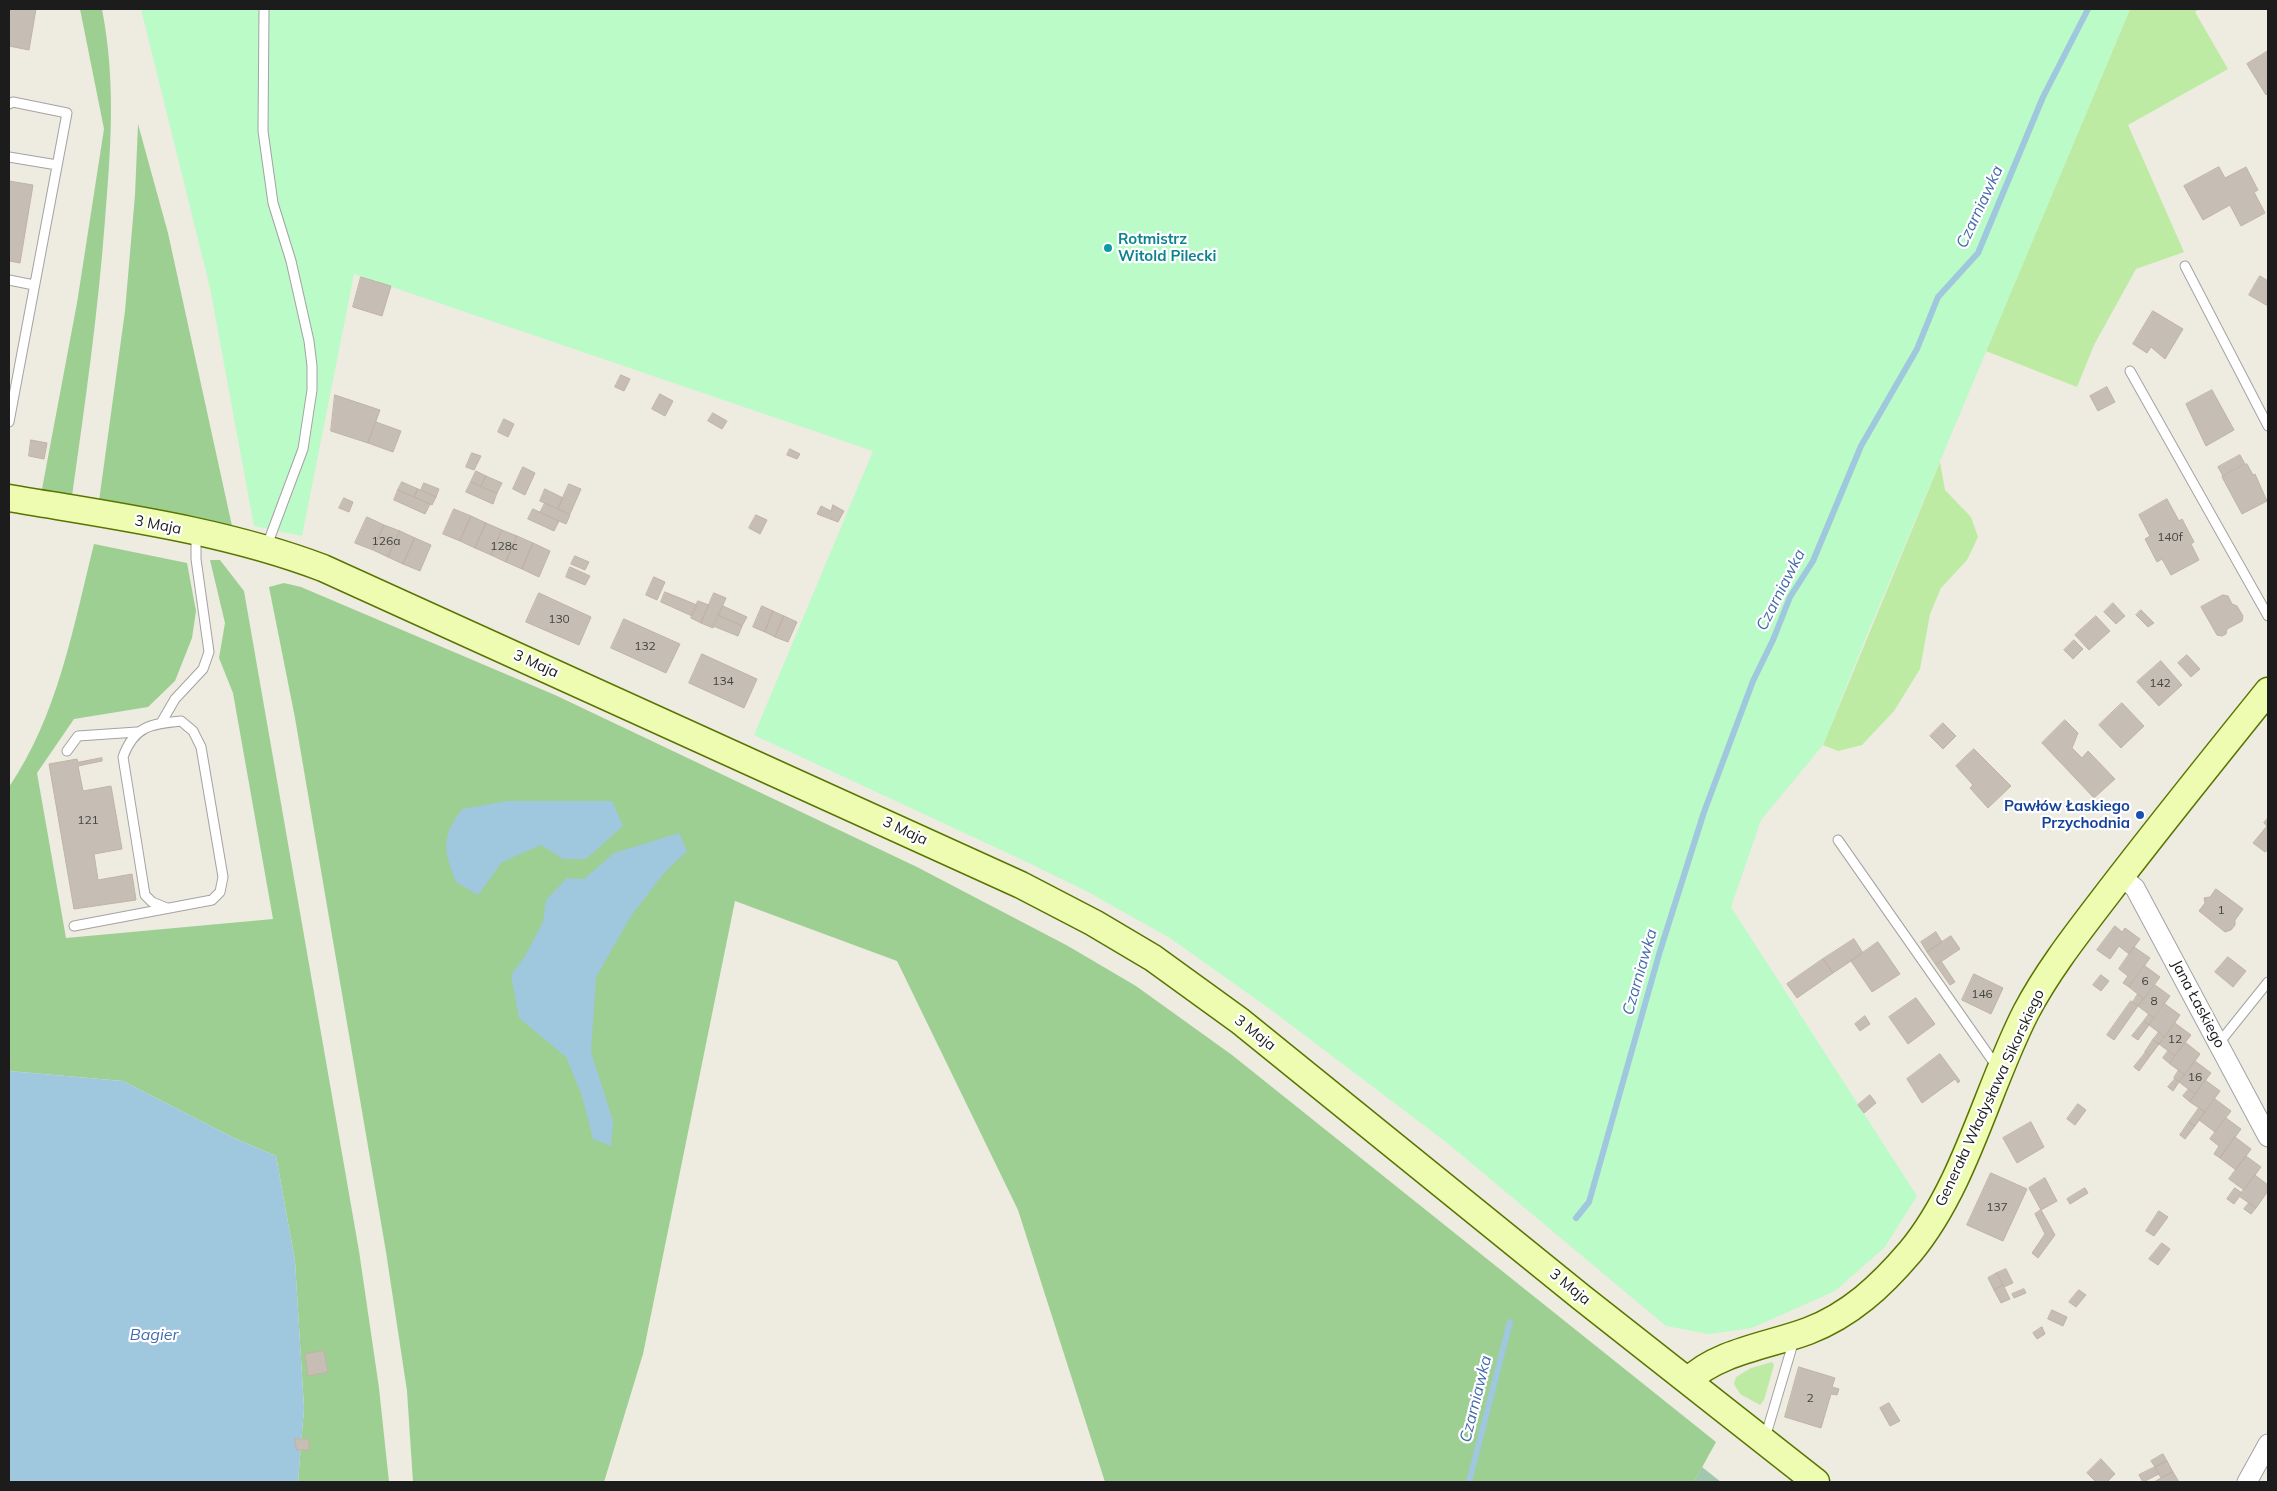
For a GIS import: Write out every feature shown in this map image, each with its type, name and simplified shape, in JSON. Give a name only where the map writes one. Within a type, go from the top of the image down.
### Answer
[{"type":"main road","name":"3 Maja","points":[[9,498],[196,532],[295,557],[355,581],[928,842],[1094,923],[1153,958],[1240,1021],[1816,1482]]},
{"type":"main road","name":"Generała Władysława Sikorskiego","points":[[1688,1381],[1704,1367],[1796,1335],[1835,1319],[1853,1308],[1890,1274],[1924,1234],[1950,1188],[2026,1012],[2048,976],[2121,876],[2268,691]]},
{"type":"street","name":"Jana Łaskiego","points":[[2121,876],[2135,888],[2268,1137]]},
{"type":"street","points":[[2247,1482],[2268,1444]]},
{"type":"lane","points":[[264,9],[263,131],[274,203],[291,262],[309,340],[312,366],[312,390],[303,449],[266,549]]},
{"type":"lane","points":[[9,104],[12,102],[67,113],[9,422]]},
{"type":"lane","points":[[9,157],[57,165]]},
{"type":"lane","points":[[2185,266],[2268,426]]},
{"type":"lane","points":[[9,280],[34,285]]},
{"type":"lane","points":[[2130,371],[2268,616]]},
{"type":"lane","points":[[161,723],[175,699],[203,669],[209,652],[196,559],[196,532]]},
{"type":"lane","points":[[67,751],[78,736],[137,732],[161,723],[181,721],[193,731],[201,747],[223,877],[220,892],[212,900],[74,926]]},
{"type":"lane","points":[[137,732],[127,745],[123,757],[145,895],[152,902],[167,908]]},
{"type":"lane","points":[[1838,840],[2000,1072]]},
{"type":"lane","points":[[2219,1043],[2268,982]]},
{"type":"lane","points":[[1764,1441],[1796,1335]]},
{"type":"green space","points":[[80,9],[102,9],[109,63],[111,114],[109,166],[99,289],[72,496],[42,489],[77,303],[104,129]]},
{"type":"green space","points":[[141,9],[2130,9],[1864,642],[1823,745],[1761,820],[1731,907],[1917,1196],[1885,1247],[1835,1291],[1752,1328],[1709,1334],[1666,1326],[1446,1142],[1270,1009],[1170,938],[1088,892],[1029,863],[754,735],[873,451],[354,274],[302,536],[254,526],[210,288]]},
{"type":"green space","points":[[2130,9],[2199,9],[2195,12],[2228,69],[2128,125],[2184,252],[2136,269],[2094,345],[2077,387],[1986,351]]},
{"type":"green space","points":[[138,124],[168,233],[232,526],[99,501],[125,311],[135,195]]},
{"type":"green space","points":[[1940,462],[1945,490],[1971,517],[1978,537],[1967,560],[1941,588],[1930,614],[1920,669],[1894,711],[1862,745],[1838,751],[1823,745]]},
{"type":"green space","points":[[94,544],[187,563],[196,611],[192,638],[175,681],[148,707],[74,719],[37,773],[66,938],[273,919],[233,693],[219,658],[225,623],[210,560],[220,560],[244,591],[359,1251],[379,1388],[389,1482],[298,1482],[304,1408],[295,1261],[276,1156],[236,1139],[123,1081],[9,1071],[9,787],[26,759],[52,701],[71,639]]},
{"type":"green space","points":[[284,583],[301,587],[555,695],[917,867],[1068,946],[1136,986],[1232,1055],[1716,1442],[1694,1482],[1105,1482],[1018,1210],[897,961],[735,901],[643,1354],[604,1482],[413,1482],[407,1391],[386,1252],[295,718],[269,587]]},
{"type":"green space","points":[[1772,1362],[1774,1365],[1764,1400],[1760,1405],[1740,1394],[1734,1384],[1736,1377],[1751,1368]]},
{"type":"green space","points":[[1702,1467],[1721,1482],[1694,1482]]},
{"type":"water","points":[[507,801],[612,801],[623,826],[586,859],[563,859],[541,845],[502,862],[478,895],[456,882],[447,853],[447,837],[462,809]]},
{"type":"water","points":[[679,833],[687,851],[664,873],[631,916],[596,977],[591,1052],[613,1121],[611,1146],[593,1139],[582,1096],[566,1057],[519,1018],[511,975],[525,956],[543,922],[546,900],[567,878],[584,879],[614,853]]},
{"type":"water","name":"Bagier","points":[[9,1071],[123,1081],[236,1139],[276,1156],[295,1261],[304,1408],[298,1482],[9,1482]]},
{"type":"building","points":[[9,9],[36,9],[29,50],[9,46]]},
{"type":"building","points":[[2268,51],[2268,93],[2266,95],[2247,64]]},
{"type":"building","points":[[2219,167],[2225,178],[2246,167],[2258,190],[2254,192],[2265,213],[2241,226],[2230,205],[2203,220],[2184,186]]},
{"type":"building","points":[[9,181],[33,185],[20,263],[9,261]]},
{"type":"building","points":[[2260,276],[2268,281],[2268,306],[2249,295]]},
{"type":"building","points":[[361,277],[391,286],[382,316],[353,307]]},
{"type":"building","points":[[2153,311],[2183,329],[2165,359],[2151,347],[2147,353],[2133,344]]},
{"type":"building","points":[[621,375],[630,379],[624,391],[615,387]]},
{"type":"building","points":[[2107,387],[2115,402],[2098,411],[2090,396]]},
{"type":"building","points":[[2212,390],[2234,430],[2206,446],[2186,404]]},
{"type":"building","points":[[660,394],[673,401],[665,416],[652,409]]},
{"type":"building","points":[[335,395],[380,410],[368,443],[331,431]]},
{"type":"building","points":[[713,413],[727,421],[722,429],[708,421]]},
{"type":"building","points":[[504,419],[514,424],[508,437],[498,432]]},
{"type":"building","points":[[376,422],[401,431],[393,452],[368,443]]},
{"type":"building","points":[[31,440],[47,443],[44,459],[29,456]]},
{"type":"building","points":[[790,449],[800,454],[797,459],[787,455]]},
{"type":"building","points":[[472,453],[481,456],[474,470],[466,467]]},
{"type":"building","points":[[2240,455],[2245,464],[2223,476],[2218,467]]},
{"type":"building","points":[[2247,464],[2253,475],[2255,474],[2267,501],[2242,514],[2222,477]]},
{"type":"building","points":[[523,467],[535,473],[525,495],[513,489]]},
{"type":"building","points":[[476,471],[486,476],[481,487],[471,482]]},
{"type":"building","points":[[486,476],[502,483],[497,493],[481,487]]},
{"type":"building","points":[[402,482],[418,489],[414,497],[398,490]]},
{"type":"building","points":[[471,482],[497,493],[493,504],[466,492]]},
{"type":"building","points":[[424,483],[439,489],[436,497],[421,490]]},
{"type":"building","points":[[569,484],[581,489],[570,514],[558,509]]},
{"type":"building","points":[[418,489],[436,497],[432,505],[414,497]]},
{"type":"building","points":[[545,489],[563,498],[558,509],[540,501]]},
{"type":"building","points":[[398,490],[430,504],[425,514],[394,500]]},
{"type":"building","points":[[344,498],[353,502],[349,512],[339,508]]},
{"type":"building","points":[[2167,499],[2179,521],[2182,519],[2194,542],[2191,544],[2199,560],[2171,575],[2162,559],[2157,562],[2145,539],[2150,536],[2139,515]]},
{"type":"building","points":[[545,503],[570,515],[566,524],[540,513]]},
{"type":"building","points":[[833,505],[844,511],[838,522],[817,514],[821,506],[831,511]]},
{"type":"building","points":[[454,509],[471,516],[460,541],[443,534]]},
{"type":"building","points":[[533,509],[559,521],[554,531],[528,519]]},
{"type":"building","points":[[756,515],[767,520],[760,534],[749,528]]},
{"type":"building","points":[[471,516],[486,523],[475,548],[460,541]]},
{"type":"building","points":[[367,517],[384,525],[373,550],[355,543]]},
{"type":"building","points":[[486,523],[502,530],[491,555],[475,548]]},
{"type":"building","points":[[384,525],[400,531],[388,557],[373,550]]},
{"type":"building","points":[[502,530],[517,536],[506,562],[491,555]]},
{"type":"building","points":[[400,531],[415,538],[403,564],[388,557]]},
{"type":"building","points":[[517,536],[533,543],[522,569],[506,562]]},
{"type":"building","points":[[415,538],[431,545],[420,571],[403,564]]},
{"type":"building","points":[[533,543],[550,551],[539,577],[522,569]]},
{"type":"building","points":[[575,556],[589,562],[585,570],[571,564]]},
{"type":"building","points":[[570,567],[590,576],[585,585],[566,577]]},
{"type":"building","points":[[654,577],[665,582],[657,600],[646,595]]},
{"type":"building","points":[[665,592],[697,605],[692,616],[661,602]]},
{"type":"building","points":[[539,593],[591,617],[579,645],[526,622]]},
{"type":"building","points":[[714,593],[726,598],[713,628],[701,623]]},
{"type":"building","points":[[2223,595],[2228,596],[2232,604],[2237,606],[2243,616],[2242,621],[2227,629],[2226,634],[2222,636],[2217,635],[2201,607]]},
{"type":"building","points":[[698,601],[709,605],[701,623],[691,618]]},
{"type":"building","points":[[2113,603],[2125,616],[2116,624],[2104,612]]},
{"type":"building","points":[[723,606],[747,617],[742,626],[718,615]]},
{"type":"building","points":[[762,606],[773,611],[765,632],[753,627]]},
{"type":"building","points":[[2141,610],[2154,623],[2148,627],[2136,615]]},
{"type":"building","points":[[773,611],[784,616],[775,637],[765,632]]},
{"type":"building","points":[[718,615],[742,626],[738,636],[713,626]]},
{"type":"building","points":[[784,616],[797,622],[788,642],[775,637]]},
{"type":"building","points":[[2096,616],[2110,631],[2089,650],[2075,635]]},
{"type":"building","points":[[624,619],[680,644],[666,673],[611,648]]},
{"type":"building","points":[[2074,640],[2083,649],[2073,659],[2064,650]]},
{"type":"building","points":[[702,654],[757,679],[744,708],[689,683]]},
{"type":"building","points":[[2187,655],[2200,669],[2191,677],[2178,663]]},
{"type":"building","points":[[2161,661],[2182,685],[2159,706],[2137,682]]},
{"type":"building","points":[[2122,703],[2144,726],[2121,748],[2099,725]]},
{"type":"building","points":[[2065,720],[2078,733],[2072,748],[2082,758],[2088,751],[2115,779],[2094,798],[2042,743]]},
{"type":"building","points":[[1943,723],[1956,736],[1943,749],[1930,736]]},
{"type":"building","points":[[1974,749],[2011,786],[1988,808],[1970,788],[1973,785],[1956,766]]},
{"type":"building","points":[[102,758],[102,761],[78,766],[83,791],[111,786],[122,849],[94,854],[98,880],[132,874],[136,900],[74,909],[49,764],[77,759],[78,762]]},
{"type":"building","points":[[2268,818],[2268,850],[2265,852],[2253,843],[2267,826],[2264,823]]},
{"type":"building","points":[[2216,889],[2243,909],[2235,920],[2235,925],[2231,930],[2225,932],[2199,911],[2205,903],[2204,898],[2210,897]]},
{"type":"building","points":[[2115,926],[2122,932],[2125,928],[2140,939],[2129,954],[2119,946],[2110,959],[2097,950]]},
{"type":"building","points":[[1936,932],[1942,942],[1927,952],[1921,942]]},
{"type":"building","points":[[1951,936],[1960,949],[1936,965],[1927,952]]},
{"type":"building","points":[[1854,939],[1863,953],[1833,973],[1823,959]]},
{"type":"building","points":[[1878,942],[1900,974],[1872,992],[1851,961]]},
{"type":"building","points":[[2134,947],[2150,958],[2129,987],[2123,983],[2128,976],[2119,969]]},
{"type":"building","points":[[2228,957],[2246,971],[2233,987],[2215,972]]},
{"type":"building","points":[[1823,959],[1833,973],[1797,998],[1787,984]]},
{"type":"building","points":[[1941,961],[1955,982],[1950,985],[1936,965]]},
{"type":"building","points":[[2145,966],[2160,977],[2144,999],[2129,987]]},
{"type":"building","points":[[1974,974],[2003,988],[1991,1014],[1962,1000]]},
{"type":"building","points":[[2101,975],[2109,981],[2101,991],[2093,985]]},
{"type":"building","points":[[2155,985],[2170,996],[2154,1018],[2138,1006]]},
{"type":"building","points":[[2138,994],[2144,999],[2138,1006],[2133,1002]]},
{"type":"building","points":[[1916,998],[1935,1024],[1908,1044],[1889,1017]]},
{"type":"building","points":[[2131,1001],[2138,1006],[2114,1040],[2107,1035]]},
{"type":"building","points":[[2165,1004],[2180,1015],[2165,1037],[2149,1025]]},
{"type":"building","points":[[2149,1014],[2154,1018],[2149,1025],[2144,1021]]},
{"type":"building","points":[[1865,1016],[1870,1024],[1860,1031],[1855,1024]]},
{"type":"building","points":[[2144,1021],[2149,1025],[2138,1040],[2132,1036]]},
{"type":"building","points":[[2175,1023],[2191,1035],[2175,1056],[2159,1044]]},
{"type":"building","points":[[2159,1032],[2165,1037],[2159,1044],[2153,1040]]},
{"type":"building","points":[[2153,1040],[2159,1044],[2150,1056],[2145,1052]]},
{"type":"building","points":[[2185,1042],[2200,1054],[2185,1075],[2170,1064]]},
{"type":"building","points":[[2168,1051],[2175,1056],[2170,1064],[2163,1058]]},
{"type":"building","points":[[2146,1052],[2150,1056],[2139,1071],[2134,1067]]},
{"type":"building","points":[[1940,1054],[1960,1081],[1958,1083],[1955,1079],[1922,1103],[1907,1079]]},
{"type":"building","points":[[2195,1061],[2211,1073],[2195,1094],[2179,1082]]},
{"type":"building","points":[[2179,1070],[2185,1075],[2179,1082],[2174,1078]]},
{"type":"building","points":[[2175,1079],[2179,1082],[2173,1091],[2168,1087]]},
{"type":"building","points":[[2205,1080],[2220,1091],[2205,1112],[2190,1102]]},
{"type":"building","points":[[2189,1089],[2195,1094],[2190,1102],[2183,1096]]},
{"type":"building","points":[[1870,1095],[1876,1103],[1864,1113],[1858,1105]]},
{"type":"building","points":[[2215,1099],[2231,1111],[2215,1132],[2199,1120]]},
{"type":"building","points":[[2078,1104],[2086,1110],[2075,1125],[2067,1119]]},
{"type":"building","points":[[2199,1108],[2205,1112],[2195,1126],[2189,1122]]},
{"type":"building","points":[[2226,1118],[2241,1129],[2220,1158],[2214,1154],[2219,1146],[2210,1139]]},
{"type":"building","points":[[2031,1122],[2044,1147],[2017,1163],[2003,1138]]},
{"type":"building","points":[[2189,1122],[2195,1126],[2185,1139],[2180,1135]]},
{"type":"building","points":[[2235,1137],[2251,1149],[2236,1170],[2220,1158]]},
{"type":"building","points":[[2246,1156],[2261,1167],[2244,1190],[2229,1179]]},
{"type":"building","points":[[1991,1173],[2027,1189],[2003,1241],[1967,1225]]},
{"type":"building","points":[[2255,1175],[2268,1185],[2268,1191],[2256,1208],[2239,1196]]},
{"type":"building","points":[[2045,1178],[2057,1201],[2041,1210],[2029,1188]]},
{"type":"building","points":[[2085,1188],[2088,1193],[2070,1204],[2067,1199]]},
{"type":"building","points":[[2235,1188],[2242,1193],[2234,1204],[2227,1199]]},
{"type":"building","points":[[2249,1203],[2256,1208],[2251,1214],[2244,1209]]},
{"type":"building","points":[[2041,1210],[2055,1235],[2038,1258],[2032,1253],[2045,1234],[2035,1214]]},
{"type":"building","points":[[2159,1211],[2168,1217],[2154,1236],[2146,1231]]},
{"type":"building","points":[[2162,1243],[2170,1249],[2158,1265],[2149,1259]]},
{"type":"building","points":[[2006,1269],[2013,1283],[2004,1287],[1997,1273]]},
{"type":"building","points":[[1997,1273],[2003,1285],[1994,1290],[1988,1278]]},
{"type":"building","points":[[2003,1285],[2010,1299],[2001,1303],[1994,1290]]},
{"type":"building","points":[[2024,1289],[2026,1293],[2014,1298],[2012,1294]]},
{"type":"building","points":[[2079,1290],[2086,1295],[2076,1307],[2069,1302]]},
{"type":"building","points":[[2052,1310],[2067,1317],[2063,1326],[2048,1319]]},
{"type":"building","points":[[2042,1327],[2045,1334],[2037,1339],[2033,1333]]},
{"type":"building","points":[[324,1351],[328,1372],[308,1376],[305,1354]]},
{"type":"building","points":[[1799,1367],[1835,1378],[1832,1387],[1839,1389],[1837,1395],[1831,1394],[1821,1428],[1785,1417]]},
{"type":"building","points":[[1889,1403],[1900,1421],[1890,1426],[1880,1408]]},
{"type":"building","points":[[295,1439],[309,1439],[309,1450],[297,1450]]},
{"type":"building","points":[[2163,1454],[2167,1461],[2155,1467],[2151,1461]]},
{"type":"building","points":[[2101,1459],[2115,1474],[2107,1482],[2096,1482],[2087,1473]]},
{"type":"building","points":[[2167,1461],[2173,1472],[2161,1478],[2155,1467]]},
{"type":"building","points":[[2155,1467],[2159,1474],[2143,1482],[2139,1475]]},
{"type":"building","points":[[2173,1472],[2179,1482],[2154,1482],[2161,1478]]},
{"type":"waterway","name":"Czarniawka","points":[[1576,1218],[1589,1202],[1660,951],[1704,812],[1753,681],[1773,640],[1790,597],[1813,561],[1861,446],[1917,349],[1938,297],[1978,253],[2043,97],[2088,9]]},
{"type":"waterway","name":"Czarniawka","points":[[1469,1482],[1510,1322]]},
{"type":"place","name":"Rotmistrz Witold Pilecki","points":[[1108,248]]},
{"type":"place","name":"Pawłów Łaskiego Przychodnia","points":[[2140,815]]}]
